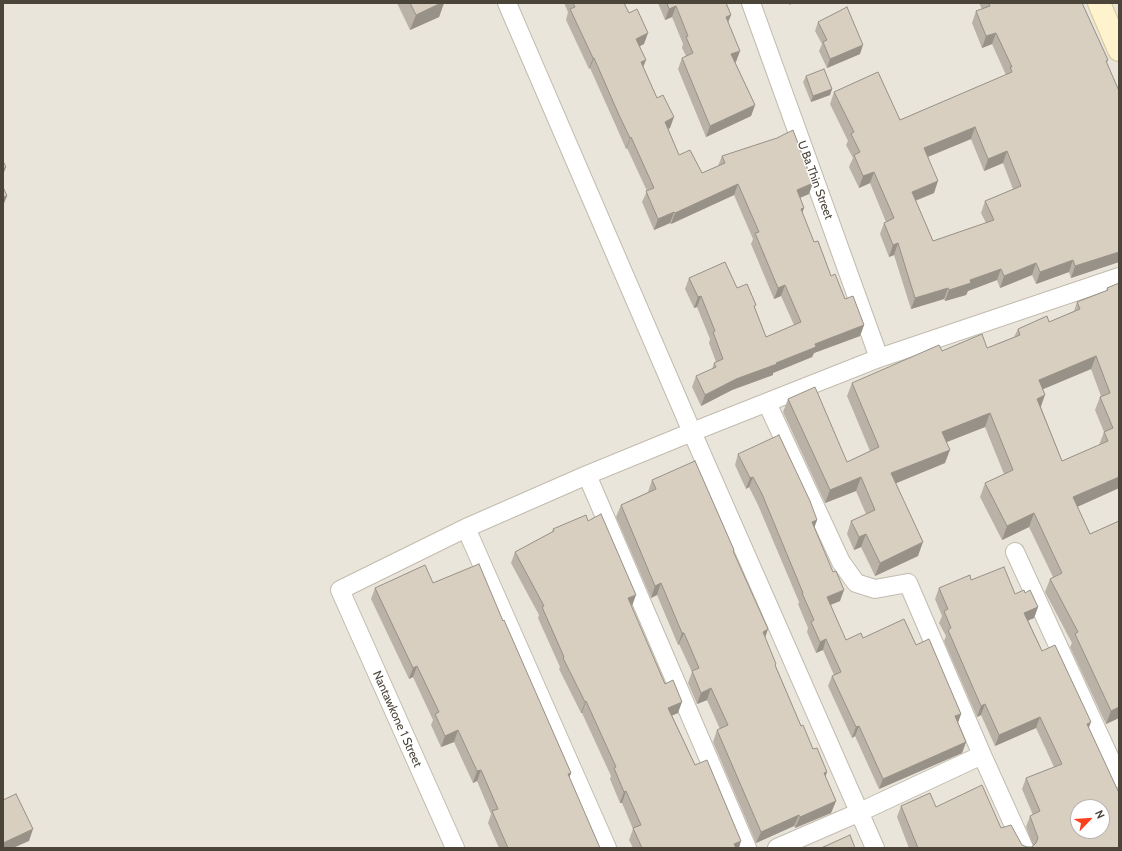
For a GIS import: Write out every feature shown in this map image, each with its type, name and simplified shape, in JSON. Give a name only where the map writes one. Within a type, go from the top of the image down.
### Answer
[{"type":"main road","points":[[1099,3],[1119,50]]},
{"type":"street","points":[[507,3],[692,432],[875,848]]},
{"type":"street","name":"U Ba Thin Street","points":[[751,3],[879,358]]},
{"type":"street","points":[[607,848],[466,528],[587,475],[879,358],[1119,277]]},
{"type":"street","points":[[767,403],[841,562],[856,583],[875,589],[908,583],[1024,848]]},
{"type":"street","points":[[587,475],[747,848]]},
{"type":"street","name":"Nantawkone 1 Street","points":[[455,848],[340,590],[466,528]]},
{"type":"street","points":[[1016,552],[1119,778]]},
{"type":"street","points":[[777,848],[860,812],[982,755]]},
{"type":"shaded area","points":[[3,3],[1119,3],[1119,848],[3,848]]},
{"type":"building","points":[[410,3],[441,3],[416,15]]},
{"type":"building","points":[[573,3],[624,3],[629,13],[637,9],[648,33],[636,39],[646,60],[641,62],[657,98],[663,95],[674,117],[665,122],[679,155],[690,150],[702,173],[725,163],[722,156],[777,138],[793,130],[813,183],[797,190],[804,208],[801,209],[814,242],[818,241],[831,276],[835,274],[845,299],[853,296],[864,325],[815,344],[816,347],[776,363],[777,364],[736,379],[705,395],[696,376],[716,367],[714,363],[723,359],[713,332],[715,331],[701,296],[698,297],[689,278],[725,262],[737,288],[747,284],[756,305],[754,306],[766,337],[801,322],[785,285],[778,288],[755,233],[759,232],[738,184],[675,213],[674,212],[658,219],[646,191],[654,188],[570,9],[575,7]]},
{"type":"building","points":[[667,3],[726,3],[731,15],[726,17],[740,51],[731,54],[755,105],[710,126],[682,58],[693,53],[686,37],[688,36],[676,6],[669,9]]},
{"type":"building","points":[[989,3],[1082,3],[1108,60],[1106,61],[1119,91],[1119,252],[1075,266],[1073,260],[1040,272],[1036,263],[1004,276],[1001,269],[970,280],[971,283],[915,298],[898,243],[893,245],[884,223],[894,218],[874,172],[863,176],[854,155],[860,152],[851,134],[854,132],[834,92],[878,72],[900,120],[1012,72],[1010,67],[1012,67],[996,33],[986,36],[976,11],[990,6]],"holes":[[[975,127],[988,159],[1007,151],[1021,186],[985,201],[994,220],[933,241],[912,192],[938,181],[924,148]]]},
{"type":"building","points":[[847,7],[863,45],[830,59],[823,42],[827,40],[818,22]]},
{"type":"building","points":[[824,69],[832,89],[813,96],[806,76]]},
{"type":"building","points":[[3,161],[6,167],[3,169]]},
{"type":"building","points":[[3,187],[7,196],[3,197]]},
{"type":"building","points":[[1119,283],[1119,477],[1073,497],[1090,534],[1119,521],[1119,707],[1111,711],[1075,634],[1078,632],[1050,579],[1062,573],[1034,513],[1007,526],[985,483],[1013,470],[990,413],[942,432],[950,450],[891,473],[923,542],[880,563],[866,534],[859,537],[851,521],[875,510],[861,477],[830,490],[788,399],[815,387],[847,462],[879,447],[852,383],[939,345],[942,351],[982,334],[987,348],[1020,335],[1018,329],[1047,316],[1049,322],[1080,309],[1077,302],[1108,290],[1107,288]],"holes":[[[1096,356],[1110,393],[1100,397],[1113,428],[1104,432],[1108,441],[1062,461],[1037,399],[1045,395],[1039,380]]]},
{"type":"building","points":[[779,435],[810,501],[817,520],[812,522],[833,572],[836,571],[844,590],[827,597],[846,640],[861,633],[863,638],[904,619],[916,645],[929,639],[961,714],[955,716],[966,742],[883,779],[859,726],[856,727],[832,676],[841,672],[826,639],[820,642],[811,622],[814,620],[762,494],[753,477],[750,478],[738,454]]},
{"type":"building","points":[[695,461],[768,629],[763,632],[776,664],[775,665],[801,726],[803,725],[813,749],[817,748],[827,772],[824,773],[836,801],[761,832],[717,730],[728,725],[711,688],[701,693],[692,671],[699,668],[684,633],[682,633],[661,583],[655,586],[621,505],[656,489],[652,480]]},
{"type":"building","points":[[601,514],[636,595],[628,598],[665,684],[673,680],[682,702],[668,708],[695,765],[707,760],[741,841],[734,844],[736,848],[642,848],[633,828],[641,825],[626,791],[624,792],[614,768],[616,767],[586,701],[585,702],[563,658],[564,657],[542,607],[544,606],[515,552],[554,531],[553,529],[586,515],[588,521]]},
{"type":"building","points":[[479,564],[571,773],[568,774],[600,848],[508,848],[492,811],[498,809],[481,770],[477,771],[458,730],[445,736],[435,714],[439,712],[417,666],[413,668],[375,588],[425,565],[433,583]]},
{"type":"building","points":[[1004,567],[1015,594],[1024,590],[1025,593],[1030,590],[1038,607],[1024,613],[1042,651],[1055,645],[1091,722],[1087,724],[1119,793],[1119,848],[918,848],[901,806],[930,793],[936,807],[982,785],[1001,828],[1011,825],[1022,845],[1032,847],[1038,838],[1030,816],[1040,811],[1026,778],[1062,764],[1040,717],[999,735],[985,704],[981,706],[948,630],[951,628],[944,611],[948,609],[939,588],[970,575],[971,580]]},
{"type":"building","points":[[16,794],[33,829],[3,843],[3,800]]},
{"type":"building","points":[[850,835],[855,848],[821,848]]}]
